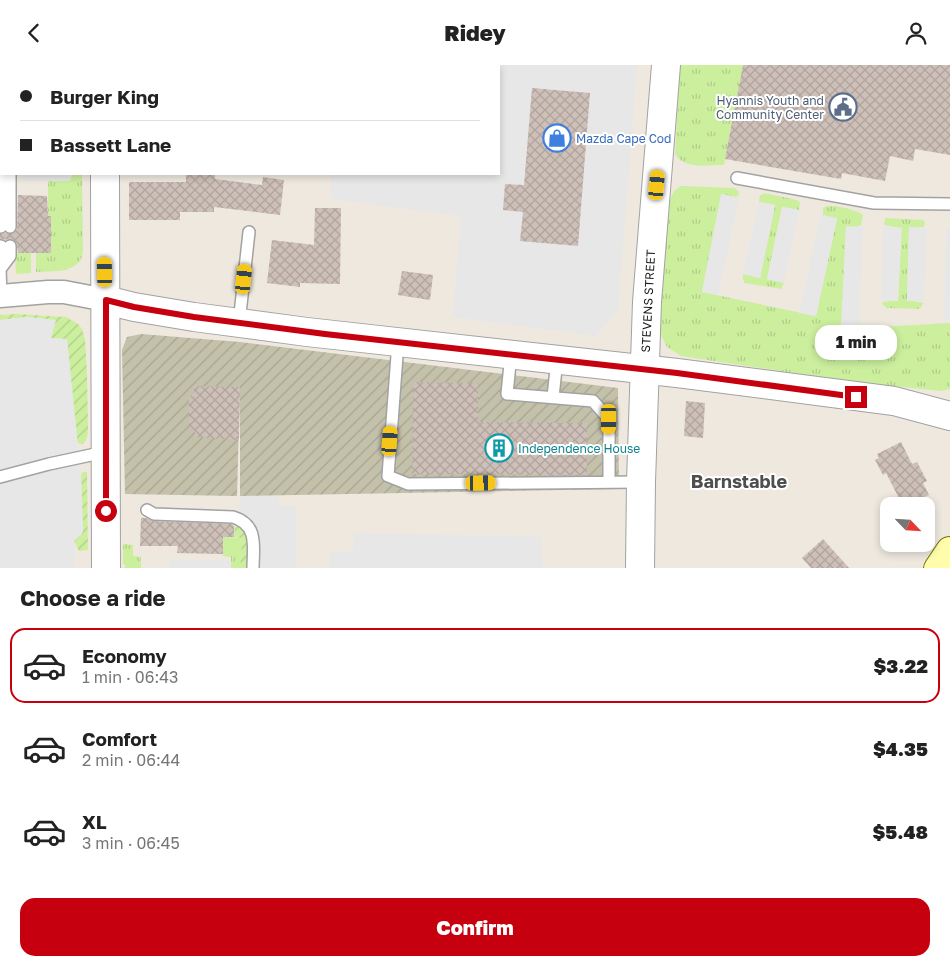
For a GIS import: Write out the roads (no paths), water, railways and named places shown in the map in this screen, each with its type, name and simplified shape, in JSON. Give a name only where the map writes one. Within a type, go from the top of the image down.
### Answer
[{"type":"main road","points":[[939,568],[950,551]]},
{"type":"street","name":"STEVENS STREET","points":[[640,568],[646,302],[666,65]]},
{"type":"street","points":[[105,175],[106,568]]},
{"type":"street","points":[[1,296],[48,291],[64,292],[143,309],[239,323],[557,359],[894,401],[950,401]]},
{"type":"street","points":[[894,401],[950,416]]},
{"type":"lane","points":[[2,175],[6,227]]},
{"type":"lane","points":[[6,227],[10,175]]},
{"type":"lane","points":[[737,178],[874,203],[950,204]]},
{"type":"lane","points":[[239,323],[249,232]]},
{"type":"lane","points":[[1,296],[0,268],[10,256],[5,246]]},
{"type":"lane","points":[[398,342],[388,475],[408,484],[641,482]]},
{"type":"lane","points":[[511,354],[507,394],[593,401],[609,419],[609,482]]},
{"type":"lane","points":[[552,397],[557,359]]},
{"type":"lane","points":[[0,477],[105,452]]},
{"type":"lane","points":[[147,510],[154,514],[233,517],[241,519],[247,523],[253,536],[253,568]]},
{"type":"place","name":"Hyannis Youth and Community Center","points":[[843,107]]},
{"type":"place","name":"Mazda Cape Cod","points":[[557,138]]},
{"type":"place","name":"Independence House","points":[[499,448]]},
{"type":"district","name":"Barnstable","points":[[739,481]]}]
